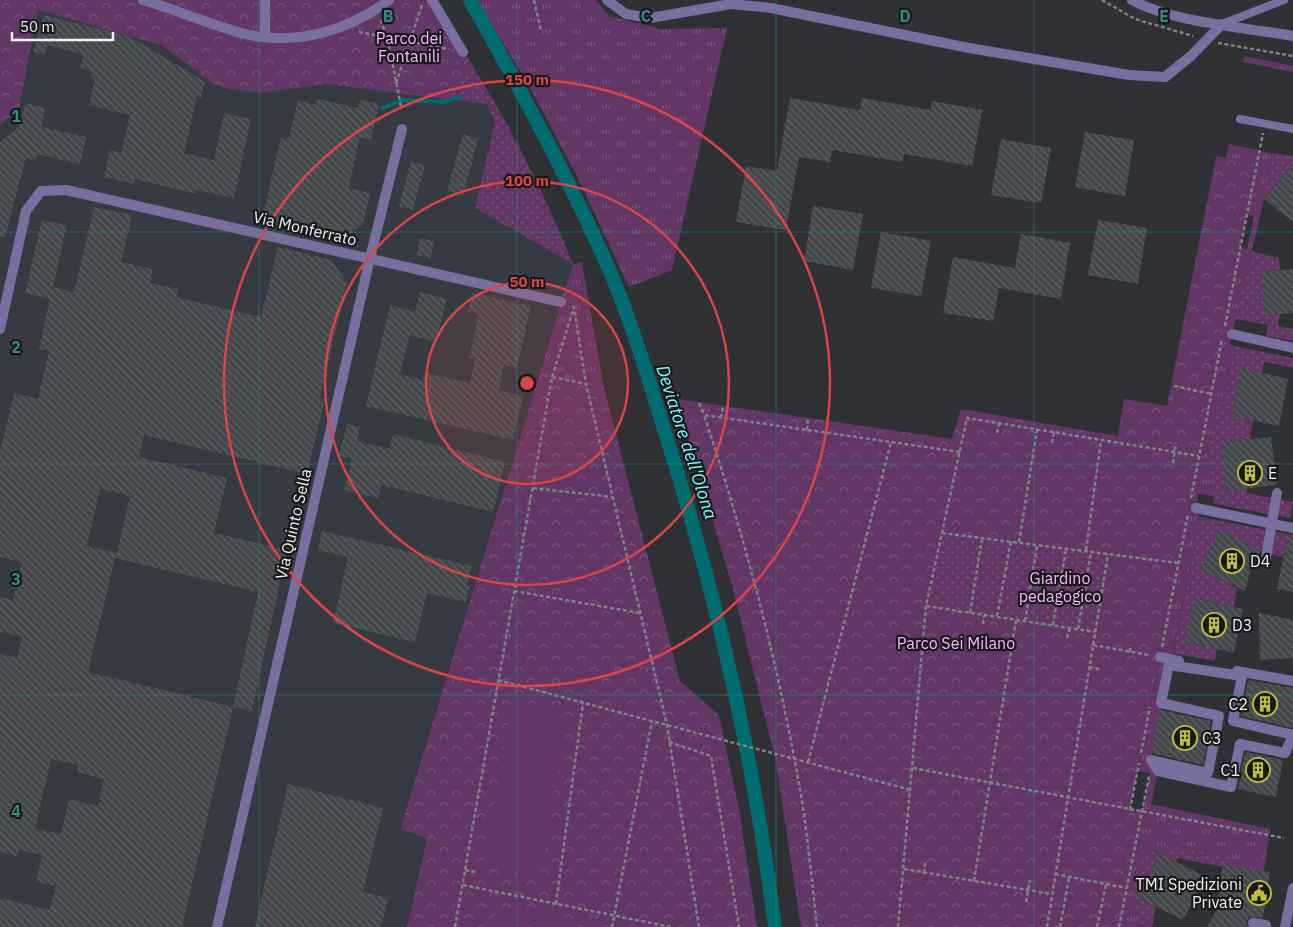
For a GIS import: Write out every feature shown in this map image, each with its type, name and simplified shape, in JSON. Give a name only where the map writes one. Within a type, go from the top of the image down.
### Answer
[{"type":"street","points":[[143,0],[245,34],[265,37],[304,36],[340,28],[378,9],[389,0]]},
{"type":"street","points":[[265,0],[265,37]]},
{"type":"street","points":[[432,0],[463,52]]},
{"type":"street","points":[[607,0],[626,14],[650,18],[731,4],[771,8],[969,48],[1129,75],[1165,77],[1190,56],[1222,24]]},
{"type":"street","points":[[1132,0],[1144,7],[1144,2],[1177,16],[1293,36]]},
{"type":"street","name":"Via Quinto Sella","points":[[216,927],[370,258],[402,129]]},
{"type":"street","name":"Via Monferrato","points":[[0,329],[26,211],[41,191],[66,190],[561,302]]},
{"type":"street","points":[[1232,334],[1293,348]]},
{"type":"street","points":[[1266,556],[1277,496]]},
{"type":"street","points":[[1196,508],[1293,528]]},
{"type":"street","points":[[1160,658],[1293,681]]},
{"type":"street","points":[[1169,666],[1242,676],[1233,721],[1293,735],[1289,744],[1284,753],[1240,744],[1231,787],[1158,771],[1151,760],[1208,773],[1219,716],[1161,703],[1169,666]]},
{"type":"street","points":[[1285,927],[1293,888]]},
{"type":"street","points":[[1253,923],[1266,925]]},
{"type":"lane","points":[[1222,24],[1284,0]]},
{"type":"lane","points":[[1240,119],[1293,130]]},
{"type":"path","points":[[396,84],[424,0]]},
{"type":"path","points":[[534,0],[542,31]]},
{"type":"path","points":[[1102,0],[1135,19],[1198,38]]},
{"type":"path","points":[[378,9],[401,108]]},
{"type":"path","points":[[340,28],[463,52]]},
{"type":"path","points":[[1212,42],[1293,56]]},
{"type":"path","points":[[1093,645],[1160,658],[1265,124]]},
{"type":"path","points":[[455,927],[552,377],[574,307],[586,384],[666,725],[699,927]]},
{"type":"path","points":[[552,377],[586,384]]},
{"type":"path","points":[[1174,386],[1212,394]]},
{"type":"path","points":[[699,403],[728,486],[758,596],[795,759],[808,843],[817,927]]},
{"type":"path","points":[[722,406],[722,418]]},
{"type":"path","points":[[704,415],[960,452]]},
{"type":"path","points":[[807,430],[808,418]]},
{"type":"path","points":[[898,927],[926,606],[968,418],[1199,456]]},
{"type":"path","points":[[997,434],[999,424]]},
{"type":"path","points":[[1019,542],[1037,430]]},
{"type":"path","points":[[1052,443],[1054,432]]},
{"type":"path","points":[[1086,551],[1101,440]]},
{"type":"path","points":[[808,762],[891,442]]},
{"type":"path","points":[[1172,463],[1176,443]]},
{"type":"path","points":[[533,488],[612,497]]},
{"type":"path","points":[[942,533],[1178,563]]},
{"type":"path","points":[[970,613],[982,538]]},
{"type":"path","points":[[997,617],[1010,541]]},
{"type":"path","points":[[1025,621],[1036,545]]},
{"type":"path","points":[[1053,625],[1066,549]]},
{"type":"path","points":[[1078,629],[1091,552]]},
{"type":"path","points":[[1046,927],[1108,554]]},
{"type":"path","points":[[514,591],[640,613]]},
{"type":"path","points":[[926,606],[1095,632]]},
{"type":"path","points":[[983,624],[984,615]]},
{"type":"path","points":[[974,881],[1016,620]]},
{"type":"path","points":[[1068,638],[1070,628]]},
{"type":"path","points":[[1130,645],[1130,652]]},
{"type":"path","points":[[1089,667],[1100,669]]},
{"type":"path","points":[[498,680],[911,790]]},
{"type":"path","points":[[1130,810],[1151,702]]},
{"type":"path","points":[[556,904],[583,703]]},
{"type":"path","points":[[612,927],[652,721]]},
{"type":"path","points":[[669,742],[711,756],[739,927]]},
{"type":"path","points":[[913,768],[1284,838]]},
{"type":"path","points":[[1119,927],[1150,773],[1138,770]]},
{"type":"path","points":[[924,872],[925,862]]},
{"type":"path","points":[[904,869],[1052,894]]},
{"type":"path","points":[[465,870],[476,872]]},
{"type":"path","points":[[1055,874],[1127,888]]},
{"type":"path","points":[[1060,927],[1069,877]]},
{"type":"path","points":[[1026,902],[1030,880]]},
{"type":"path","points":[[1097,927],[1106,884]]},
{"type":"path","points":[[463,885],[671,927]]},
{"type":"path","points":[[650,927],[651,923]]},
{"type":"shaded area","points":[[38,10],[161,45],[212,83],[262,93],[325,84],[487,104],[495,122],[475,208],[573,264],[400,828],[427,838],[407,927],[0,927],[0,125],[19,109]]},
{"type":"green space","name":"Parco dei Fontanili","points":[[0,0],[437,0],[470,62],[453,100],[325,84],[262,93],[228,89],[212,83],[161,45],[38,10],[19,109],[0,125]]},
{"type":"green space","points":[[477,0],[596,0],[609,16],[661,29],[727,28],[672,270],[629,287],[578,178],[530,88]]},
{"type":"green space","points":[[1244,56],[1293,66],[1293,72],[1243,62]]},
{"type":"green space","points":[[470,62],[526,160],[573,264],[475,208],[495,122],[487,104],[453,100]]},
{"type":"green space","points":[[1229,144],[1271,153],[1264,199],[1230,344],[1234,346],[1222,408],[1216,407],[1208,451],[1213,496],[1199,494],[1195,512],[1200,517],[1151,760],[1158,771],[1151,804],[1270,829],[1264,871],[1231,866],[1233,859],[1168,845],[1166,853],[1143,850],[1135,922],[1141,927],[1119,927],[1150,773],[1138,771],[1240,248],[1247,249],[1254,216],[1247,215],[1257,164],[1226,158]]},
{"type":"green space","points":[[1271,153],[1293,156],[1293,165],[1264,199]]},
{"type":"green space","name":"Parco Sei Milano","points":[[1216,156],[1257,164],[1130,809],[1142,812],[1119,927],[801,927],[776,762],[733,589],[677,399],[952,439],[961,409],[1118,436],[1124,399],[1167,406]]},
{"type":"green space","points":[[1252,251],[1279,258],[1280,270],[1261,272],[1265,314],[1280,314],[1278,326],[1293,329],[1293,341],[1266,336],[1268,325],[1235,319]]},
{"type":"green space","points":[[582,262],[603,384],[542,366],[573,264]]},
{"type":"green space","points":[[1234,346],[1293,358],[1293,368],[1264,362],[1262,373],[1241,369],[1232,415],[1253,420],[1250,439],[1223,442],[1247,488],[1247,493],[1293,502],[1290,518],[1214,504],[1208,451],[1216,406],[1222,408]]},
{"type":"green space","points":[[542,366],[603,384],[680,681],[719,715],[739,809],[757,927],[407,927],[427,838],[400,829]]},
{"type":"green space","points":[[1200,517],[1293,535],[1293,547],[1286,546],[1283,557],[1264,553],[1220,530],[1200,570],[1237,588],[1234,607],[1195,598],[1185,641],[1217,649],[1215,661],[1173,653]]},
{"type":"green space","name":"Giardino pedagogico","points":[[942,533],[1108,554],[1095,632],[926,606]]},
{"type":"green space","points":[[511,705],[569,715],[540,876],[483,866]]},
{"type":"green space","points":[[1167,845],[1233,858],[1231,866],[1223,867],[1177,858],[1176,862],[1160,854],[1138,898],[1156,907],[1152,927],[1141,927],[1135,922],[1133,895],[1143,850],[1165,853]]},
{"type":"green space","points":[[497,909],[525,914],[522,927],[493,927]]},
{"type":"green space","points":[[532,913],[570,920],[569,927],[530,927]]},
{"type":"building","points":[[43,15],[129,36],[205,82],[201,98],[197,97],[184,153],[214,160],[224,113],[251,119],[234,198],[197,190],[196,194],[135,179],[134,184],[104,177],[110,150],[121,153],[130,115],[89,105],[95,78],[91,77],[92,71],[80,68],[84,55],[47,45],[45,55],[33,52]]},
{"type":"building","points":[[790,98],[860,110],[862,98],[931,110],[932,101],[982,110],[972,166],[904,154],[902,162],[832,150],[830,162],[799,157],[786,230],[736,222],[746,166],[777,171]]},
{"type":"building","points":[[317,99],[358,108],[360,100],[379,104],[371,140],[360,137],[349,188],[370,193],[363,224],[343,239],[262,220],[281,137],[289,139],[298,100],[316,105]]},
{"type":"building","points":[[26,103],[45,108],[41,127],[86,137],[80,164],[37,154],[36,160],[26,157],[5,237],[0,237],[0,142],[17,129]]},
{"type":"building","points":[[1085,132],[1134,140],[1125,196],[1075,187]]},
{"type":"building","points":[[463,134],[478,139],[463,195],[447,191]]},
{"type":"building","points":[[1001,139],[1051,148],[1041,203],[991,195]]},
{"type":"building","points":[[411,161],[425,165],[413,210],[399,206]]},
{"type":"building","points":[[1293,165],[1293,222],[1264,199]]},
{"type":"building","points":[[813,206],[863,214],[853,270],[804,261]]},
{"type":"building","points":[[94,207],[132,215],[121,262],[153,269],[150,283],[178,289],[176,297],[261,317],[278,247],[331,260],[347,282],[320,398],[325,399],[307,474],[144,435],[139,457],[227,478],[214,533],[287,550],[252,711],[233,707],[182,927],[0,927],[0,898],[50,910],[56,886],[36,882],[42,855],[19,850],[17,856],[0,852],[0,654],[17,658],[22,637],[0,632],[0,597],[13,600],[22,562],[0,557],[0,452],[14,393],[38,399],[49,351],[39,349],[50,299],[25,293],[42,220],[67,225],[53,287],[74,292]],"holes":[[[100,489],[130,496],[117,553],[87,546]],[[115,558],[258,592],[233,707],[88,672]],[[51,759],[78,765],[77,772],[104,779],[98,806],[69,799],[61,834],[35,829]]]},
{"type":"building","points":[[1098,220],[1147,228],[1138,284],[1088,275]]},
{"type":"building","points":[[881,232],[931,241],[921,296],[871,288]]},
{"type":"building","points":[[1021,234],[1070,243],[1061,299],[999,288],[993,321],[943,313],[953,257],[1015,268]]},
{"type":"building","points":[[420,238],[434,241],[431,258],[416,255]]},
{"type":"building","points":[[1293,269],[1293,313],[1265,315],[1261,272]]},
{"type":"building","points":[[420,292],[447,299],[436,342],[410,335],[400,374],[423,380],[425,373],[470,383],[475,359],[469,358],[479,314],[468,311],[472,293],[531,306],[517,368],[504,365],[499,390],[523,396],[513,440],[366,406],[390,305],[415,312]]},
{"type":"building","name":"E","points":[[1241,368],[1288,379],[1279,426],[1232,416]]},
{"type":"building","points":[[347,424],[360,427],[357,441],[390,449],[393,434],[505,462],[493,512],[381,485],[378,498],[344,490],[352,459],[339,456]]},
{"type":"building","name":"E","points":[[1271,437],[1277,485],[1226,491],[1222,442]]},
{"type":"building","name":"D4","points":[[1220,529],[1260,551],[1259,559],[1254,558],[1245,591],[1200,570]]},
{"type":"building","points":[[322,531],[472,566],[467,585],[470,586],[466,602],[427,593],[415,642],[333,623],[348,557],[318,550]]},
{"type":"building","points":[[1288,535],[1293,535],[1293,592],[1277,589]]},
{"type":"building","name":"D3","points":[[1194,598],[1243,609],[1234,653],[1185,641]]},
{"type":"building","points":[[1259,613],[1293,620],[1293,658],[1260,660]]},
{"type":"building","name":"C2","points":[[1248,680],[1293,688],[1293,728],[1241,716]]},
{"type":"building","name":"C3","points":[[1160,710],[1211,721],[1203,765],[1152,753]]},
{"type":"building","name":"C1","points":[[1245,752],[1283,760],[1276,797],[1238,789]]},
{"type":"building","points":[[288,784],[383,808],[363,892],[388,898],[381,927],[255,927]]},
{"type":"building","points":[[1160,854],[1205,876],[1183,920],[1138,898]]},
{"type":"building","points":[[1223,864],[1270,872],[1263,918],[1250,917],[1246,921],[1248,927],[1207,927],[1215,913]]},
{"type":"waterway","name":"Deviatore dell'Olona","points":[[470,0],[538,123],[585,217],[610,272],[644,365],[702,557],[732,679],[756,802],[775,927]]},
{"type":"waterway","points":[[382,108],[403,100],[443,102],[460,97]]},
{"type":"place","name":"E","points":[[1250,473]]},
{"type":"place","name":"D4","points":[[1232,561]]},
{"type":"place","name":"D3","points":[[1214,625]]},
{"type":"place","name":"C2","points":[[1265,704]]},
{"type":"place","name":"C3","points":[[1185,738]]},
{"type":"place","name":"C1","points":[[1258,770]]},
{"type":"place","name":"TMI Spedizioni Private","points":[[1259,893]]}]
